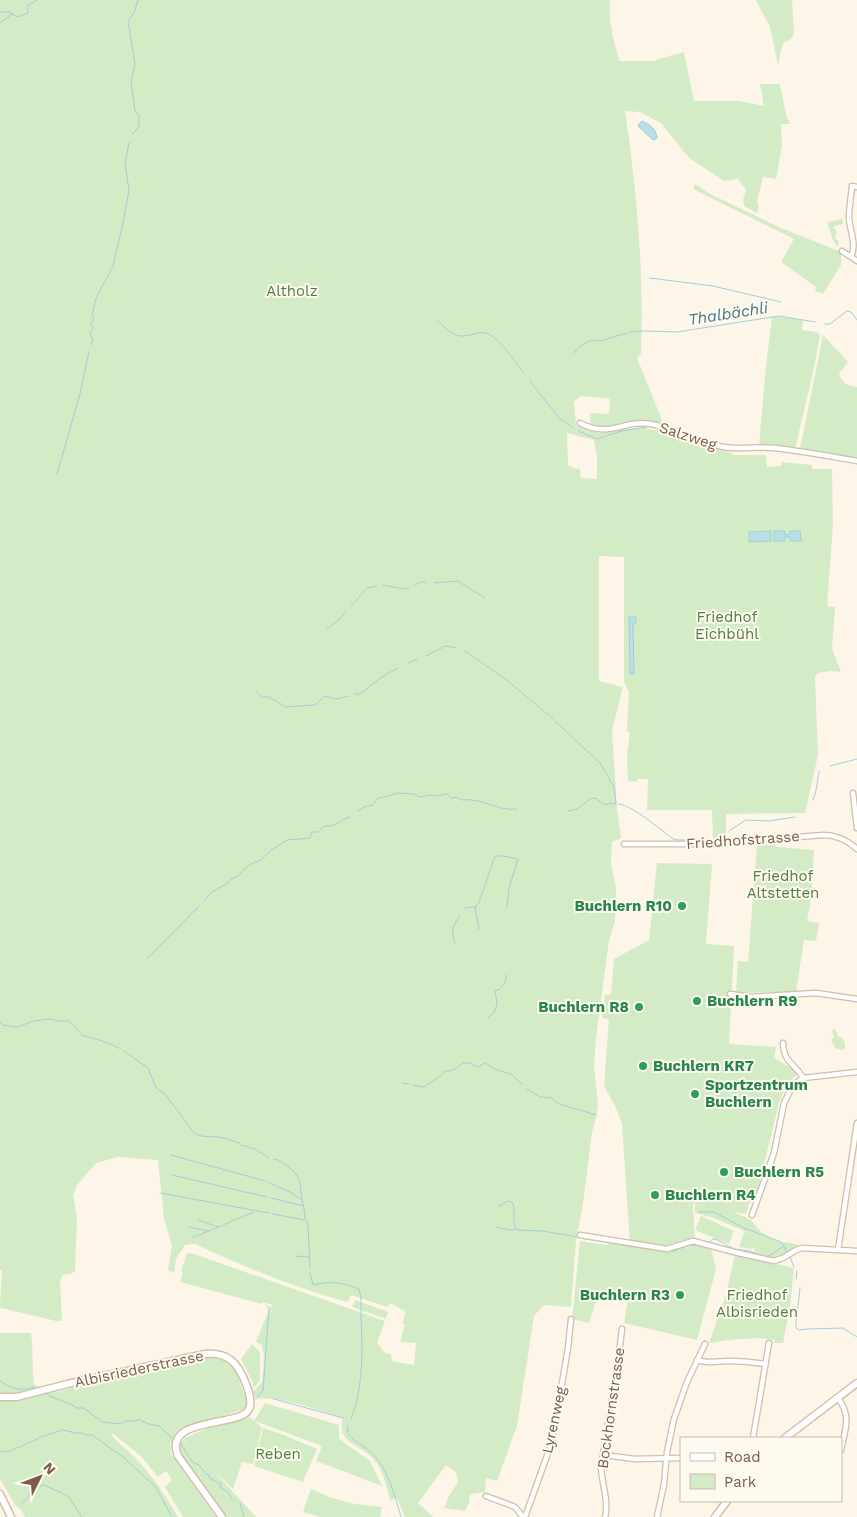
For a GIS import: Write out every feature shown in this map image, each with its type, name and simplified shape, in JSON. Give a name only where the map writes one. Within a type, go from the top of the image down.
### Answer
[{"type":"main road","name":"Albisriederstrasse","points":[[0,1397],[17,1397],[205,1354],[217,1354],[226,1357],[235,1364],[242,1375],[250,1397],[250,1408],[242,1416],[208,1423],[186,1432],[178,1438],[176,1448],[178,1456],[222,1517]]},
{"type":"main road","points":[[786,1437],[857,1383]]},
{"type":"main road","points":[[0,1494],[11,1517]]},
{"type":"main road","points":[[715,1517],[726,1502]]},
{"type":"street","points":[[851,257],[854,245],[849,211],[852,186],[857,187]]},
{"type":"street","points":[[842,251],[857,261]]},
{"type":"street","name":"Salzweg","points":[[580,424],[591,429],[601,430],[637,424],[652,424],[723,447],[772,448],[857,461]]},
{"type":"street","points":[[853,793],[857,828]]},
{"type":"street","name":"Friedhofstrasse","points":[[624,844],[714,844],[833,835],[857,849]]},
{"type":"street","points":[[730,994],[752,997],[816,993],[857,999]]},
{"type":"street","points":[[783,1043],[787,1059],[801,1073],[803,1078]]},
{"type":"street","points":[[752,1215],[774,1153],[780,1115],[786,1096],[795,1083],[803,1078],[857,1072]]},
{"type":"street","points":[[838,1250],[857,1123]]},
{"type":"street","points":[[580,1235],[668,1249],[693,1241],[774,1261],[802,1248],[857,1251]]},
{"type":"street","name":"Lyrenweg","points":[[524,1517],[552,1442],[571,1319]]},
{"type":"street","name":"Bockhornstrasse","points":[[604,1517],[606,1500],[601,1468],[622,1329]]},
{"type":"street","points":[[753,1437],[769,1343]]},
{"type":"street","points":[[657,1517],[664,1484],[666,1459],[679,1402],[704,1344]]},
{"type":"street","points":[[697,1360],[765,1364]]},
{"type":"street","points":[[838,1398],[846,1411],[842,1443]]},
{"type":"street","points":[[604,1455],[635,1459],[680,1458]]},
{"type":"street","points":[[486,1496],[515,1507],[524,1517]]},
{"type":"green space","name":"Altholz","points":[[0,0],[610,0],[612,31],[620,61],[653,61],[684,52],[694,101],[739,101],[764,106],[760,84],[780,84],[786,115],[790,124],[781,124],[782,146],[776,179],[763,177],[757,201],[759,207],[757,213],[744,206],[743,200],[746,190],[738,179],[724,181],[689,158],[661,123],[640,112],[625,111],[633,171],[640,263],[642,324],[641,354],[637,358],[662,420],[659,424],[591,426],[590,413],[609,414],[610,399],[581,396],[574,402],[576,425],[599,433],[642,427],[732,453],[733,455],[766,455],[767,467],[781,466],[781,462],[812,465],[812,469],[832,469],[833,525],[827,606],[835,607],[832,648],[841,672],[818,673],[815,677],[818,755],[805,813],[726,814],[726,839],[713,840],[712,810],[647,810],[648,779],[637,779],[637,782],[628,781],[627,754],[630,732],[627,731],[629,692],[624,682],[624,557],[599,556],[599,681],[623,687],[612,731],[617,809],[621,838],[612,842],[611,863],[616,888],[615,921],[609,940],[596,1038],[594,1066],[598,1104],[576,1241],[571,1307],[544,1305],[534,1316],[517,1426],[497,1481],[486,1478],[485,1492],[470,1494],[469,1503],[465,1511],[444,1508],[458,1482],[456,1472],[446,1465],[418,1503],[433,1517],[404,1517],[397,1498],[390,1501],[383,1475],[375,1461],[367,1453],[349,1442],[343,1434],[342,1418],[288,1402],[255,1399],[253,1392],[262,1382],[264,1357],[262,1345],[256,1342],[270,1307],[273,1305],[263,1302],[262,1304],[180,1282],[187,1253],[385,1321],[377,1343],[385,1353],[391,1354],[392,1361],[414,1365],[416,1343],[400,1342],[405,1324],[402,1323],[406,1312],[391,1303],[387,1307],[351,1295],[348,1302],[289,1284],[195,1244],[185,1245],[176,1259],[174,1273],[168,1270],[172,1246],[164,1218],[158,1160],[118,1157],[96,1163],[77,1185],[73,1195],[77,1217],[75,1271],[71,1274],[63,1275],[60,1280],[62,1321],[1,1308],[2,1270],[0,1270]],"holes":[[[567,433],[594,440],[597,457],[597,479],[581,478],[580,469],[568,465]]]},
{"type":"green space","points":[[756,0],[792,0],[794,33],[791,39],[783,43],[778,65],[770,27]]},
{"type":"green space","points":[[695,184],[710,194],[781,228],[841,252],[841,265],[823,294],[815,291],[816,287],[781,262],[794,239],[693,189]]},
{"type":"green space","points":[[843,219],[843,224],[833,227],[836,229],[837,235],[835,235],[839,246],[837,246],[827,222]]},
{"type":"green space","points":[[772,316],[803,320],[802,330],[817,332],[820,335],[795,449],[759,446]]},
{"type":"green space","points":[[823,335],[848,362],[839,374],[842,380],[848,385],[857,387],[857,459],[800,449]]},
{"type":"green space","name":"Friedhof Altstetten","points":[[775,844],[776,847],[814,850],[811,900],[807,921],[819,923],[816,941],[804,940],[796,992],[736,993],[738,961],[748,962],[757,845]]},
{"type":"green space","name":"Sportzentrum Buchlern","points":[[657,863],[712,864],[706,944],[734,946],[729,1044],[776,1047],[774,1058],[799,1073],[786,1085],[779,1103],[755,1201],[749,1204],[746,1214],[734,1212],[751,1220],[762,1233],[777,1241],[798,1244],[796,1250],[771,1258],[756,1253],[753,1246],[753,1249],[739,1247],[744,1232],[751,1234],[714,1218],[695,1213],[695,1204],[699,1205],[693,1203],[695,1240],[711,1248],[716,1269],[697,1340],[624,1323],[628,1299],[598,1295],[589,1323],[572,1319],[580,1241],[607,1245],[611,1242],[630,1244],[622,1124],[604,1086],[609,1019],[602,1018],[605,995],[611,995],[614,959],[649,940]]},
{"type":"green space","points":[[835,1029],[838,1036],[844,1041],[845,1049],[838,1049],[833,1044],[831,1039],[834,1038],[832,1030]]},
{"type":"green space","points":[[701,1216],[734,1231],[729,1244],[695,1230]]},
{"type":"green space","name":"Friedhof Albisrieden","points":[[735,1254],[794,1268],[790,1306],[783,1343],[774,1343],[775,1340],[758,1338],[709,1343],[726,1295]]},
{"type":"green space","points":[[355,1300],[388,1312],[386,1319],[352,1307]]},
{"type":"green space","points":[[0,1333],[31,1333],[36,1396],[205,1357],[222,1359],[235,1370],[248,1404],[242,1410],[184,1427],[175,1433],[189,1446],[183,1439],[212,1426],[250,1417],[254,1421],[265,1403],[339,1425],[339,1439],[370,1461],[382,1486],[316,1461],[322,1446],[255,1421],[262,1428],[253,1464],[242,1462],[233,1489],[212,1469],[256,1517],[225,1517],[181,1453],[170,1442],[171,1454],[216,1517],[183,1517],[165,1487],[172,1480],[166,1471],[158,1477],[141,1456],[111,1432],[116,1440],[150,1474],[178,1517],[25,1517],[15,1505],[0,1479]]},
{"type":"green space","points":[[252,1344],[260,1352],[260,1381],[253,1388],[253,1383],[241,1359]]},
{"type":"green space","name":"Reben","points":[[263,1428],[317,1449],[303,1482],[254,1466]]},
{"type":"green space","name":"Reben","points":[[311,1489],[332,1498],[354,1504],[382,1507],[380,1517],[320,1517],[303,1512]]},
{"type":"water","points":[[642,121],[654,129],[657,138],[655,140],[639,127],[638,125]]},
{"type":"water","points":[[771,531],[771,541],[749,542],[749,532]]},
{"type":"water","points":[[774,531],[785,531],[785,535],[790,534],[790,531],[800,531],[801,541],[790,541],[790,537],[785,537],[785,541],[774,541]]},
{"type":"water","points":[[629,617],[636,617],[636,624],[633,624],[634,674],[630,674]]},
{"type":"waterway","points":[[0,12],[9,12],[18,17],[28,13],[27,6],[37,0]]},
{"type":"waterway","points":[[132,135],[139,126],[139,116],[135,111],[131,82],[135,64],[128,21],[134,13],[138,0]]},
{"type":"waterway","points":[[0,23],[12,14]]},
{"type":"waterway","points":[[91,345],[93,340],[90,333],[93,327],[90,324],[94,320],[92,316],[96,298],[113,266],[123,223],[129,190],[125,164],[129,143]]},
{"type":"waterway","name":"Thalbächli","points":[[650,278],[713,286],[781,302]]},
{"type":"waterway","name":"Thalbächli","points":[[825,324],[830,324],[847,311],[851,312],[857,320]]},
{"type":"waterway","name":"Thalbächli","points":[[644,331],[677,332],[779,316],[815,322]]},
{"type":"waterway","points":[[437,320],[455,335],[466,336],[477,333],[491,335],[507,350],[524,373]]},
{"type":"waterway","points":[[630,332],[643,331]]},
{"type":"waterway","points":[[574,353],[579,347],[589,341],[600,341],[627,333]]},
{"type":"waterway","points":[[57,474],[80,394],[89,352]]},
{"type":"waterway","points":[[530,381],[559,418],[572,427]]},
{"type":"waterway","points":[[578,431],[597,439],[621,431],[647,427]]},
{"type":"waterway","points":[[434,583],[458,581],[485,598]]},
{"type":"waterway","points":[[415,585],[426,582]]},
{"type":"waterway","points":[[383,585],[403,589],[408,588]]},
{"type":"waterway","points":[[351,606],[367,588],[376,586]]},
{"type":"waterway","points":[[327,629],[340,619],[345,612]]},
{"type":"waterway","points":[[426,656],[445,646],[456,648]]},
{"type":"waterway","points":[[465,651],[508,681],[529,699]]},
{"type":"waterway","points":[[407,664],[417,659]]},
{"type":"waterway","points":[[354,694],[360,694],[380,678],[398,668]]},
{"type":"waterway","points":[[256,691],[262,697],[269,697],[286,707],[315,705],[325,696],[336,699],[349,696]]},
{"type":"waterway","points":[[531,700],[553,719]]},
{"type":"waterway","points":[[555,721],[600,763],[614,787],[616,804]]},
{"type":"waterway","points":[[830,766],[857,759]]},
{"type":"waterway","points":[[813,800],[820,771]]},
{"type":"waterway","points":[[358,811],[373,805],[378,798],[397,793],[414,794],[420,797],[447,794],[451,798],[457,797],[462,800],[517,809]]},
{"type":"waterway","points":[[568,811],[577,809],[590,799],[595,798],[605,805],[616,804]]},
{"type":"waterway","points":[[619,804],[639,813],[673,839],[702,840]]},
{"type":"waterway","points":[[204,901],[213,891],[227,884],[251,864],[261,860],[270,851],[287,840],[310,838],[312,832],[318,832],[325,826],[333,825],[350,817]]},
{"type":"waterway","points":[[729,831],[746,820],[769,821],[795,817]]},
{"type":"waterway","points":[[465,908],[475,907],[480,901],[495,856],[518,859],[509,888],[507,907]]},
{"type":"waterway","points":[[147,959],[199,906]]},
{"type":"waterway","points":[[475,907],[479,929]]},
{"type":"waterway","points":[[455,943],[453,929],[460,915]]},
{"type":"waterway","points":[[488,1017],[494,1013],[497,1004],[495,990],[499,990],[506,980],[506,975]]},
{"type":"waterway","points":[[0,1023],[17,1027],[34,1021],[50,1019],[68,1021],[83,1036],[121,1049]]},
{"type":"waterway","points":[[124,1051],[148,1068],[156,1088],[165,1094],[194,1133],[201,1136],[226,1138],[240,1143],[242,1146],[255,1149],[269,1158]]},
{"type":"waterway","points":[[413,1085],[424,1087],[445,1071],[457,1068],[463,1063],[469,1063],[478,1067],[485,1063],[497,1070],[511,1074],[522,1084]]},
{"type":"waterway","points":[[403,1083],[409,1084]]},
{"type":"waterway","points":[[527,1089],[540,1097],[552,1098],[559,1104],[596,1115]]},
{"type":"waterway","points":[[171,1155],[265,1181]]},
{"type":"waterway","points":[[273,1159],[280,1161],[298,1177],[308,1224],[310,1268]]},
{"type":"waterway","points":[[172,1175],[267,1197]]},
{"type":"waterway","points":[[268,1182],[292,1193],[302,1200]]},
{"type":"waterway","points":[[160,1193],[269,1213]]},
{"type":"waterway","points":[[271,1198],[304,1206]]},
{"type":"waterway","points":[[498,1207],[508,1201],[512,1202],[514,1224],[518,1230],[543,1231],[578,1237]]},
{"type":"waterway","points":[[192,1238],[254,1212]]},
{"type":"waterway","points":[[699,1212],[714,1212],[744,1228],[781,1242],[784,1246]]},
{"type":"waterway","points":[[273,1214],[304,1220]]},
{"type":"waterway","points":[[198,1220],[218,1227]]},
{"type":"waterway","points":[[189,1227],[208,1231]]},
{"type":"waterway","points":[[496,1227],[516,1229]]},
{"type":"waterway","points":[[581,1238],[593,1240]]},
{"type":"waterway","points":[[709,1243],[716,1239],[734,1249],[750,1251],[765,1257],[784,1246],[787,1253]]},
{"type":"waterway","points":[[595,1240],[617,1244]]},
{"type":"waterway","points":[[621,1245],[656,1250]]},
{"type":"waterway","points":[[660,1251],[674,1251],[688,1245],[705,1246]]},
{"type":"waterway","points":[[295,1256],[309,1257]]},
{"type":"waterway","points":[[790,1257],[794,1267]]},
{"type":"waterway","points":[[796,1279],[797,1271]]},
{"type":"waterway","points":[[310,1273],[313,1285],[336,1283],[359,1289],[361,1297],[361,1370],[358,1395],[351,1419]]},
{"type":"waterway","points":[[800,1288],[796,1328],[799,1330],[843,1328],[857,1337]]},
{"type":"waterway","points":[[257,1397],[263,1391],[269,1308],[266,1305]]},
{"type":"waterway","points":[[0,1381],[18,1389],[37,1386]]},
{"type":"waterway","points":[[46,1393],[76,1408],[84,1408],[102,1422],[121,1424],[126,1421],[136,1421],[139,1419],[145,1423],[159,1426],[172,1438]]},
{"type":"waterway","points":[[274,1399],[343,1418]]},
{"type":"waterway","points":[[348,1426],[347,1431],[349,1435],[378,1459],[390,1483],[401,1517]]},
{"type":"waterway","points":[[0,1450],[1,1452],[10,1451],[63,1430],[92,1435],[122,1456],[155,1486],[172,1517]]},
{"type":"waterway","points":[[181,1444],[192,1462],[199,1465],[209,1475],[209,1478],[221,1484],[220,1487],[229,1493],[232,1499]]},
{"type":"waterway","points":[[23,1503],[34,1489],[44,1485],[68,1496],[82,1517]]},
{"type":"waterway","points":[[240,1503],[244,1517]]},
{"type":"place","name":"Buchlern R10","points":[[682,906]]},
{"type":"place","name":"Buchlern R9","points":[[697,1001]]},
{"type":"place","name":"Buchlern R8","points":[[639,1007]]},
{"type":"place","name":"Buchlern KR7","points":[[643,1066]]},
{"type":"place","name":"Sportzentrum Buchlern","points":[[695,1094]]},
{"type":"place","name":"Buchlern R5","points":[[724,1172]]},
{"type":"place","name":"Buchlern R4","points":[[655,1195]]},
{"type":"place","name":"Buchlern R3","points":[[680,1295]]},
{"type":"park label","name":"Friedhof Eichbühl","points":[[727,626]]}]
